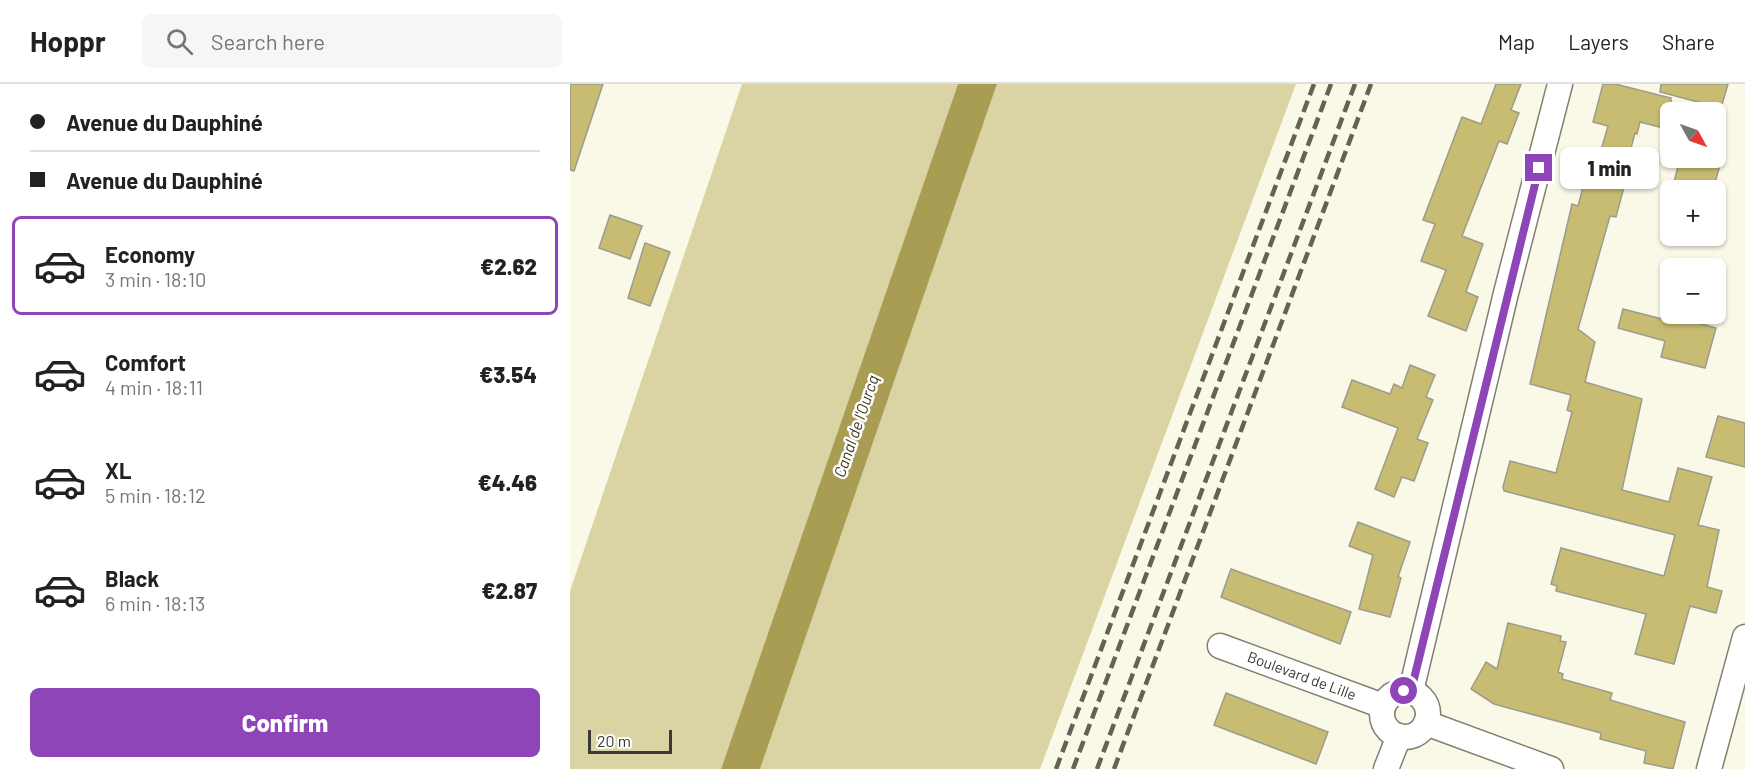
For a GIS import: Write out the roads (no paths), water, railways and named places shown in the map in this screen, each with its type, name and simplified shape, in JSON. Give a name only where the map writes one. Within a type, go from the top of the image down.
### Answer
[{"type":"street","points":[[1411,691],[1506,293],[1560,84]]},
{"type":"street","points":[[1709,769],[1745,637]]},
{"type":"street","name":"Boulevard de Lille","points":[[1220,646],[1383,706]]},
{"type":"street","points":[[1411,691],[1423,699],[1426,704],[1426,723],[1417,734],[1399,736],[1386,728],[1382,713],[1383,706],[1397,692],[1411,691]]},
{"type":"street","points":[[1426,723],[1551,769]]},
{"type":"street","points":[[1386,769],[1399,736]]},
{"type":"water","name":"Canal de l'Ourcq","points":[[958,84],[997,84],[760,769],[721,769]]},
{"type":"railway","points":[[1056,769],[1314,84]]},
{"type":"railway","points":[[1073,769],[1331,84]]},
{"type":"railway","points":[[1097,769],[1355,84]]},
{"type":"railway","points":[[1114,769],[1371,84]]}]
